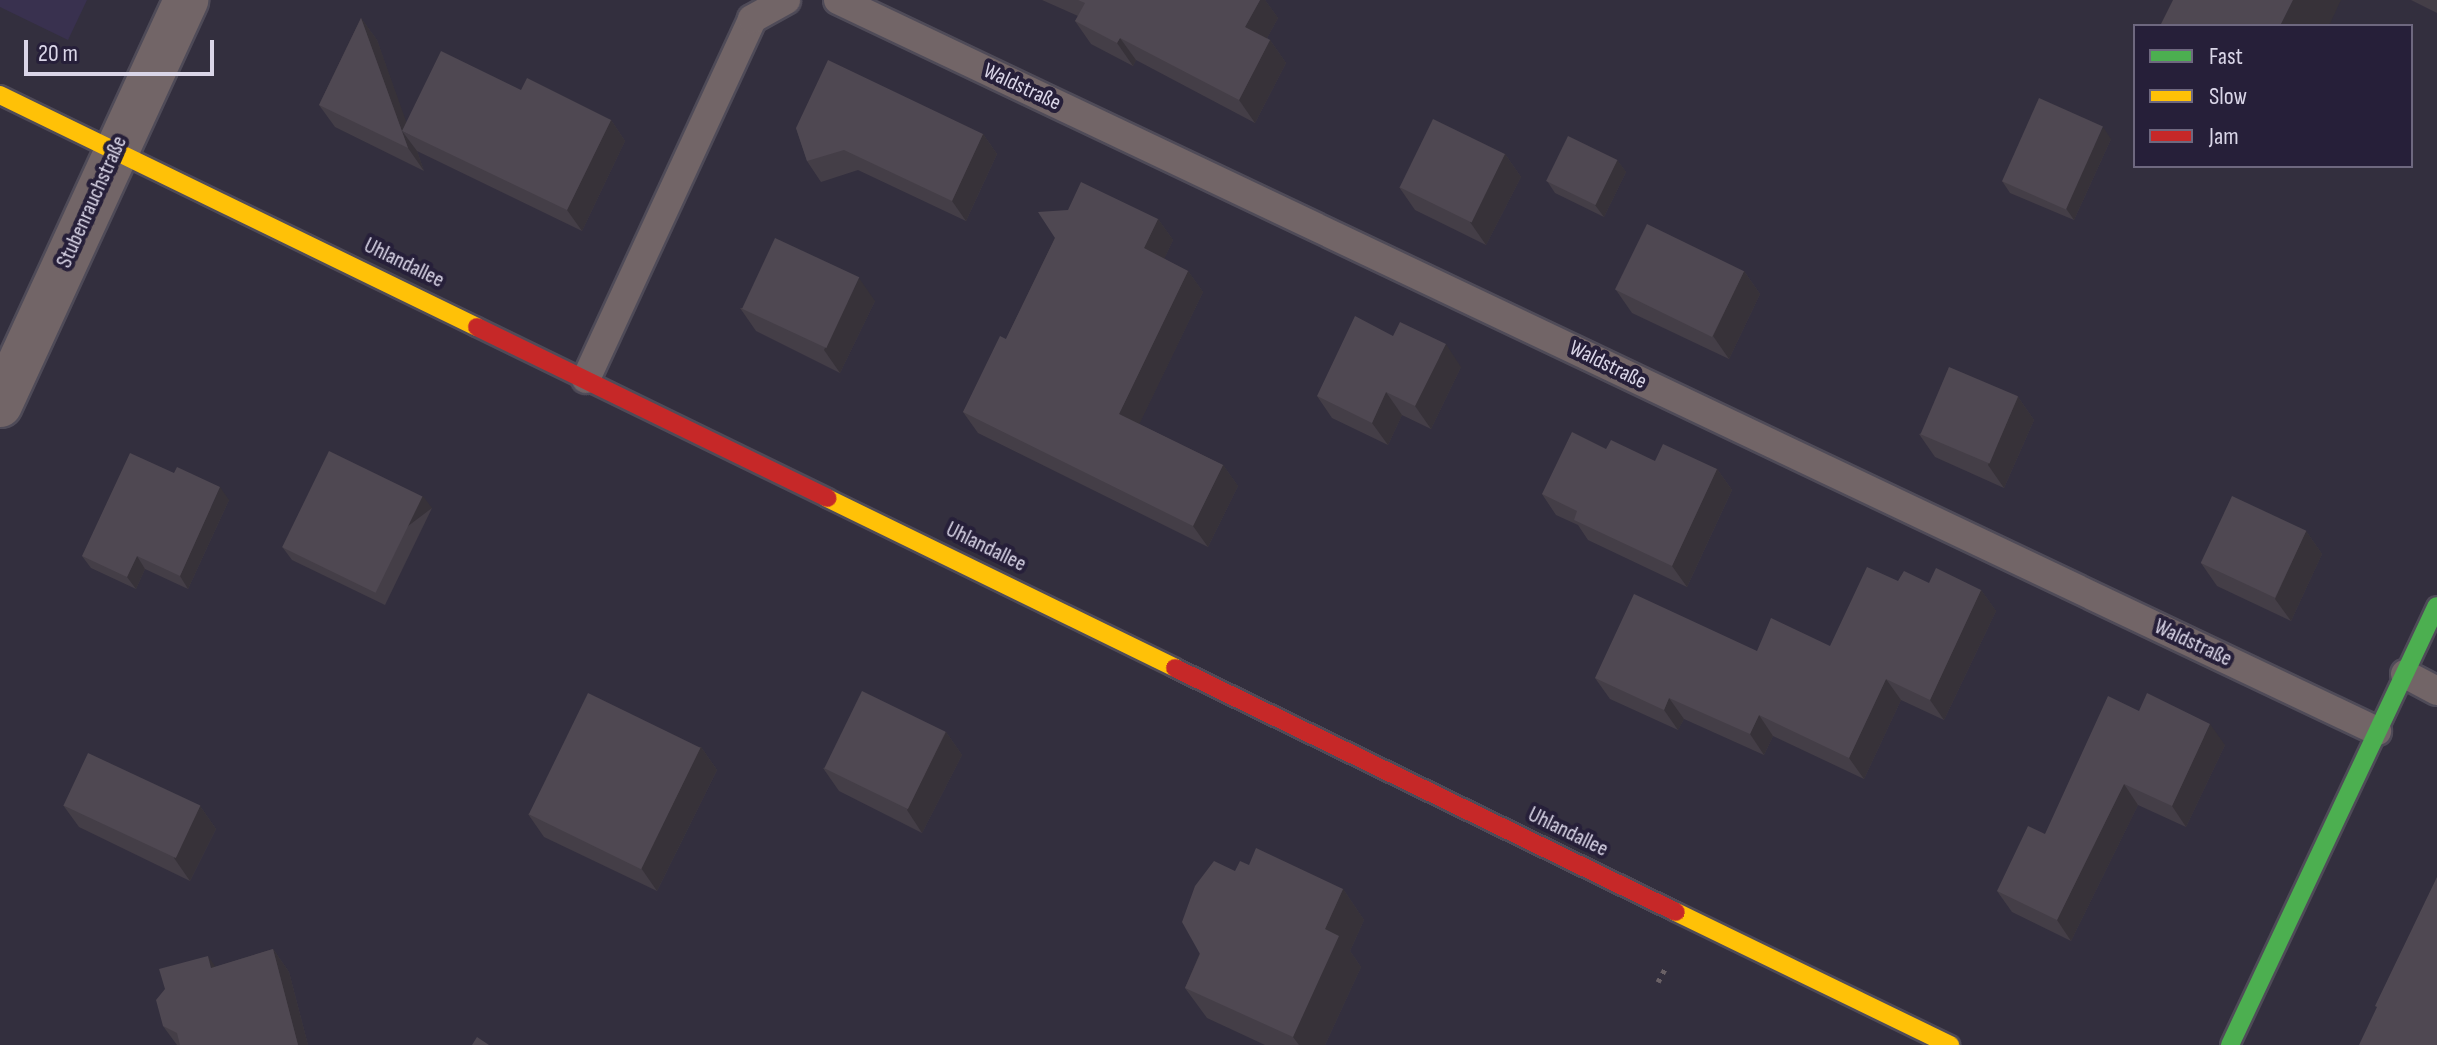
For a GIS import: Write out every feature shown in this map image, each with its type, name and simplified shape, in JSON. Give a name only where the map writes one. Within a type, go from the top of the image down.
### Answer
[{"type":"street","name":"Stubenrauchstraße","points":[[0,405],[186,0]]},
{"type":"street","name":"Uhlandallee","points":[[0,95],[1950,1045]]},
{"type":"street","points":[[2230,1045],[2437,606]]},
{"type":"lane","points":[[586,379],[752,19],[786,0]]},
{"type":"lane","name":"Waldstraße","points":[[838,0],[2377,731]]},
{"type":"lane","points":[[2405,674],[2437,691]]},
{"type":"shaded area","points":[[0,0],[87,0],[68,40],[0,7]]},
{"type":"building","points":[[1078,0],[1260,0],[1245,27],[1270,40],[1239,100],[1120,38],[1117,43],[1075,21],[1085,3]]},
{"type":"building","points":[[2173,0],[2293,0],[2281,24],[2161,24]]},
{"type":"building","points":[[361,18],[408,148],[319,105]]},
{"type":"building","points":[[441,51],[521,90],[527,78],[611,120],[567,210],[402,131]]},
{"type":"building","points":[[828,60],[983,134],[952,201],[844,150],[807,161],[796,128]]},
{"type":"building","points":[[2039,98],[2103,126],[2066,210],[2002,181]]},
{"type":"building","points":[[1433,119],[1505,154],[1472,222],[1400,187]]},
{"type":"building","points":[[1568,136],[1617,160],[1596,205],[1546,181]]},
{"type":"building","points":[[1081,182],[1158,219],[1144,248],[1188,271],[1119,414],[1223,465],[1193,526],[963,412],[1000,336],[1006,339],[1055,238],[1038,212],[1068,210]]},
{"type":"building","points":[[1647,224],[1744,271],[1712,337],[1615,290]]},
{"type":"building","points":[[775,238],[859,277],[826,348],[742,309]]},
{"type":"building","points":[[1355,316],[1393,336],[1400,322],[1446,344],[1415,406],[1386,392],[1372,423],[1317,396]]},
{"type":"building","points":[[1949,367],[2018,396],[1990,464],[1920,434]]},
{"type":"building","points":[[1572,432],[1606,449],[1611,440],[1655,461],[1663,444],[1717,469],[1672,566],[1574,520],[1577,511],[1542,494]]},
{"type":"building","points":[[329,451],[422,497],[376,593],[282,547]]},
{"type":"building","points":[[130,453],[174,473],[177,467],[220,487],[180,576],[137,556],[127,577],[82,556]]},
{"type":"building","points":[[2232,496],[2306,531],[2275,598],[2201,563]]},
{"type":"building","points":[[1867,567],[1898,581],[1904,571],[1929,583],[1936,568],[1981,590],[1930,700],[1886,679],[1849,758],[1759,715],[1750,734],[1669,698],[1664,710],[1595,678],[1634,594],[1757,651],[1771,618],[1830,646]]},
{"type":"building","points":[[862,691],[946,732],[908,809],[824,768]]},
{"type":"building","points":[[588,693],[700,748],[641,869],[529,814]]},
{"type":"building","points":[[2147,693],[2210,724],[2172,806],[2124,784],[2057,920],[1997,891],[2028,826],[2045,834],[2108,696],[2139,711]]},
{"type":"building","points":[[88,753],[200,805],[176,858],[63,806]]},
{"type":"building","points":[[1256,848],[1343,889],[1325,929],[1339,936],[1293,1037],[1185,988],[1200,954],[1182,922],[1195,886],[1214,861],[1235,871],[1240,861],[1249,865]]},
{"type":"building","points":[[2437,877],[2437,1045],[2359,1045],[2375,1006]]},
{"type":"building","points":[[273,949],[298,1045],[180,1045],[177,1033],[163,1026],[156,1000],[165,989],[159,969],[208,956],[211,968]]},
{"type":"building","points":[[477,1037],[489,1045],[472,1045]]},
{"type":"traffic: fast","points":[[2230,1045],[2437,606]]},
{"type":"traffic: slow","points":[[0,95],[477,327]]},
{"type":"traffic: slow","points":[[827,498],[1175,668]]},
{"type":"traffic: slow","points":[[1676,912],[1950,1045]]},
{"type":"traffic: jam","points":[[477,327],[827,498]]},
{"type":"traffic: jam","points":[[1175,668],[1676,912]]}]
